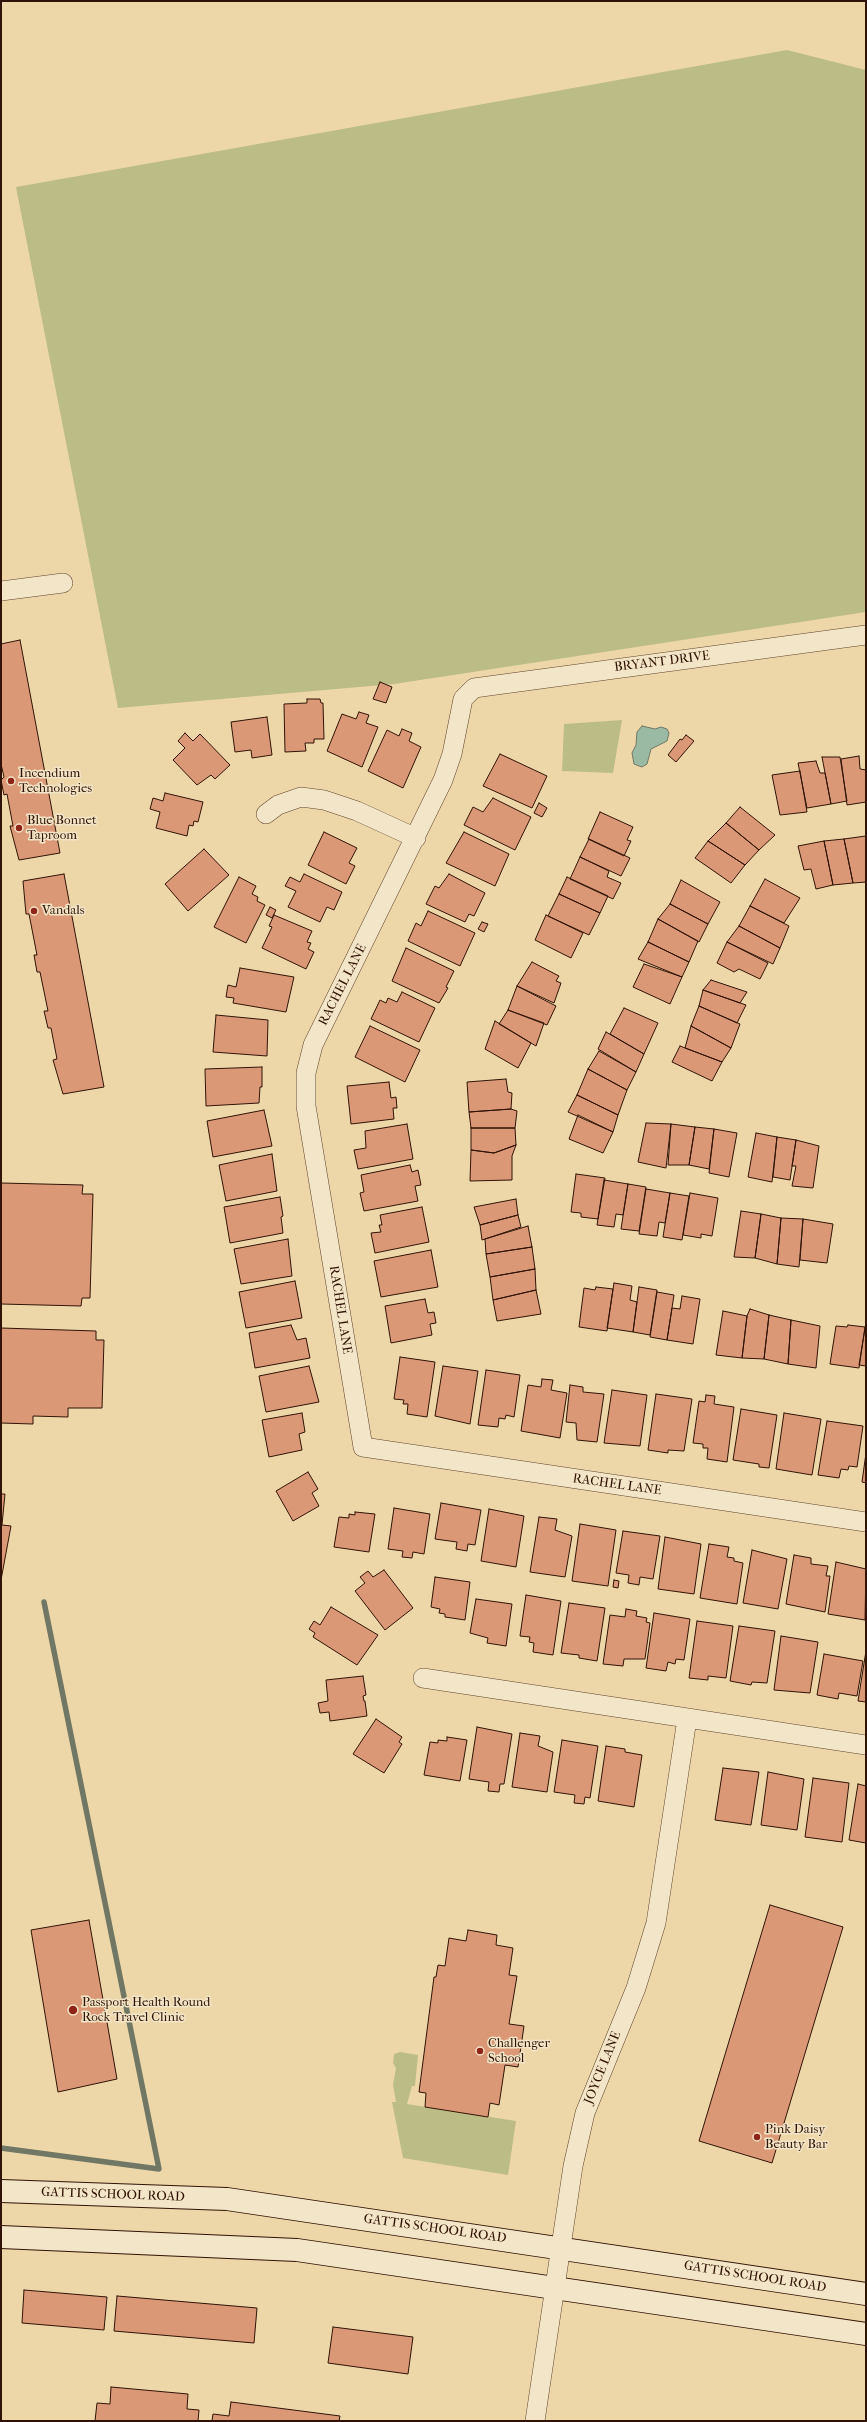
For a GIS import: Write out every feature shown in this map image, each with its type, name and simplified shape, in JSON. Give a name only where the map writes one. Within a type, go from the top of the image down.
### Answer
[{"type":"main road","name":"GATTIS SCHOOL ROAD","points":[[1,2191],[227,2198],[866,2294]]},
{"type":"main road","points":[[1,2237],[297,2250],[866,2334]]},
{"type":"street","points":[[1,591],[63,583]]},
{"type":"street","name":"BRYANT DRIVE","points":[[463,699],[474,688],[494,683],[866,636]]},
{"type":"street","name":"RACHEL LANE","points":[[463,699],[452,754],[416,838],[312,1045],[306,1074],[306,1106],[363,1447],[866,1522]]},
{"type":"street","points":[[266,814],[278,805],[301,797],[324,800],[357,811],[416,838]]},
{"type":"street","points":[[423,1678],[687,1719],[866,1744]]},
{"type":"street","name":"JOYCE LANE","points":[[535,2421],[556,2289],[573,2166],[585,2113],[636,1988],[656,1923],[687,1719]]},
{"type":"green space","points":[[787,50],[866,70],[866,612],[394,684],[118,708],[16,187]]},
{"type":"green space","points":[[622,720],[613,773],[562,771],[564,724]]},
{"type":"green space","points":[[400,2052],[418,2055],[415,2086],[412,2086],[407,2104],[516,2121],[508,2175],[403,2158],[392,2102],[396,2102],[393,2085],[396,2068],[393,2063],[394,2054]]},
{"type":"shaded area","points":[[642,726],[655,729],[661,727],[667,729],[669,733],[667,741],[651,749],[647,764],[642,767],[634,764],[632,753],[636,745],[637,732]]},
{"type":"building","points":[[20,640],[60,853],[19,860],[10,826],[13,826],[7,794],[4,795],[1,780],[4,777],[1,764],[1,644]]},
{"type":"building","points":[[380,682],[392,687],[386,703],[373,699]]},
{"type":"building","points":[[307,699],[320,699],[321,703],[323,703],[324,739],[314,739],[314,743],[305,743],[306,751],[285,752],[284,704],[307,703]]},
{"type":"building","points":[[359,712],[369,715],[366,723],[378,727],[362,767],[327,751],[342,714],[356,719]]},
{"type":"building","points":[[267,717],[272,755],[252,758],[251,750],[235,752],[231,722]]},
{"type":"building","points":[[402,729],[412,733],[409,741],[421,747],[403,788],[368,771],[387,730],[399,736]]},
{"type":"building","points":[[185,733],[193,741],[200,734],[230,765],[215,779],[211,775],[197,785],[173,760],[185,748],[178,741]]},
{"type":"building","points":[[686,735],[694,741],[676,762],[668,755],[680,739],[682,740]]},
{"type":"building","points":[[500,754],[547,776],[532,808],[483,786]]},
{"type":"building","points":[[859,756],[860,769],[866,770],[866,802],[847,805],[841,759]]},
{"type":"building","points":[[822,757],[840,757],[847,801],[831,804]]},
{"type":"building","points":[[816,761],[820,773],[825,773],[831,804],[807,808],[798,763]]},
{"type":"building","points":[[800,771],[807,812],[780,815],[772,775]]},
{"type":"building","points":[[165,793],[203,802],[198,822],[194,821],[193,826],[189,825],[187,836],[156,828],[160,812],[150,809],[153,798],[163,801]]},
{"type":"building","points":[[493,798],[531,817],[515,850],[464,825],[473,807],[483,812]]},
{"type":"building","points":[[539,803],[547,808],[542,817],[534,813]]},
{"type":"building","points":[[740,807],[775,835],[759,850],[726,823]]},
{"type":"building","points":[[600,812],[633,827],[627,840],[631,841],[624,856],[588,839]]},
{"type":"building","points":[[726,823],[759,850],[745,865],[708,841]]},
{"type":"building","points":[[324,832],[357,848],[349,863],[355,866],[346,884],[308,865]]},
{"type":"building","points":[[464,832],[509,854],[495,886],[446,863]]},
{"type":"building","points":[[866,836],[866,882],[853,883],[844,839]]},
{"type":"building","points":[[589,839],[630,858],[621,876],[580,857]]},
{"type":"building","points":[[844,839],[853,883],[833,885],[824,841]]},
{"type":"building","points":[[708,841],[745,865],[731,883],[695,858]]},
{"type":"building","points":[[824,841],[833,885],[816,889],[811,869],[804,870],[798,846]]},
{"type":"building","points":[[204,849],[229,875],[188,911],[165,884]]},
{"type":"building","points":[[580,857],[609,871],[607,877],[621,883],[613,899],[570,879]]},
{"type":"building","points":[[64,874],[104,1087],[63,1094],[53,1060],[57,1059],[51,1028],[48,1028],[44,1011],[48,1011],[40,972],[37,972],[34,955],[37,955],[29,914],[26,914],[23,881]]},
{"type":"building","points":[[304,874],[342,892],[334,910],[327,907],[320,922],[288,907],[296,891],[285,886],[290,877],[300,882]]},
{"type":"building","points":[[449,874],[485,893],[474,916],[469,914],[465,922],[426,904],[435,886],[439,888]]},
{"type":"building","points":[[239,877],[256,886],[252,894],[258,897],[257,901],[265,905],[246,943],[214,927]]},
{"type":"building","points":[[567,877],[608,896],[600,913],[559,894]]},
{"type":"building","points":[[765,879],[800,898],[784,923],[750,906]]},
{"type":"building","points":[[681,880],[720,902],[708,924],[670,904]]},
{"type":"building","points":[[559,894],[600,913],[589,935],[548,916]]},
{"type":"building","points":[[670,904],[708,924],[699,942],[658,919]]},
{"type":"building","points":[[750,906],[789,926],[780,948],[739,926]]},
{"type":"building","points":[[270,907],[276,910],[272,918],[266,915]]},
{"type":"building","points":[[428,911],[475,933],[460,966],[408,941],[416,923],[421,926]]},
{"type":"building","points":[[274,915],[312,931],[307,942],[311,943],[308,949],[314,952],[306,969],[262,948],[272,927],[269,926]]},
{"type":"building","points":[[546,915],[583,933],[571,958],[535,940]]},
{"type":"building","points":[[658,919],[698,941],[689,962],[648,942]]},
{"type":"building","points":[[482,922],[488,924],[484,932],[478,929]]},
{"type":"building","points":[[739,926],[780,948],[773,964],[727,942]]},
{"type":"building","points":[[648,942],[689,962],[682,977],[638,959]]},
{"type":"building","points":[[727,942],[768,963],[760,979],[739,969],[734,972],[717,963]]},
{"type":"building","points":[[406,948],[454,971],[446,987],[448,988],[439,1003],[392,981]]},
{"type":"building","points":[[532,962],[559,976],[556,981],[561,983],[554,1003],[517,986]]},
{"type":"building","points":[[644,964],[682,977],[670,1004],[633,987]]},
{"type":"building","points":[[240,968],[294,977],[286,1012],[233,1003],[234,998],[226,997],[228,985],[236,987]]},
{"type":"building","points":[[711,980],[747,992],[740,1003],[703,990]]},
{"type":"building","points":[[517,986],[556,1006],[547,1025],[508,1010]]},
{"type":"building","points":[[703,990],[746,1005],[737,1023],[699,1006]]},
{"type":"building","points":[[402,992],[435,1008],[419,1042],[371,1019],[380,1000],[386,1003],[388,998],[397,1002]]},
{"type":"building","points":[[699,1006],[740,1024],[731,1048],[691,1026]]},
{"type":"building","points":[[624,1008],[658,1023],[644,1054],[610,1034]]},
{"type":"building","points":[[508,1010],[544,1023],[536,1046],[499,1024]]},
{"type":"building","points":[[216,1015],[268,1020],[267,1056],[213,1052]]},
{"type":"building","points":[[495,1021],[531,1043],[518,1068],[485,1049]]},
{"type":"building","points":[[370,1026],[420,1050],[405,1082],[355,1057]]},
{"type":"building","points":[[691,1026],[731,1048],[722,1062],[685,1048]]},
{"type":"building","points":[[606,1032],[644,1054],[636,1072],[598,1049]]},
{"type":"building","points":[[680,1046],[722,1062],[712,1081],[672,1062]]},
{"type":"building","points":[[599,1051],[636,1072],[627,1090],[588,1069]]},
{"type":"building","points":[[262,1067],[262,1087],[260,1087],[259,1103],[206,1106],[205,1069]]},
{"type":"building","points":[[588,1069],[627,1090],[618,1115],[577,1095]]},
{"type":"building","points":[[506,1079],[508,1092],[512,1093],[511,1109],[469,1112],[467,1082]]},
{"type":"building","points":[[389,1082],[391,1098],[396,1097],[397,1108],[393,1108],[394,1119],[351,1124],[347,1086]]},
{"type":"building","points":[[577,1095],[618,1115],[613,1132],[568,1112]]},
{"type":"building","points":[[511,1109],[517,1111],[515,1128],[471,1128],[469,1112]]},
{"type":"building","points":[[264,1110],[272,1146],[213,1157],[207,1121]]},
{"type":"building","points":[[578,1115],[613,1132],[603,1153],[569,1139]]},
{"type":"building","points":[[646,1123],[671,1124],[666,1168],[638,1162]]},
{"type":"building","points":[[407,1124],[413,1159],[358,1169],[354,1150],[366,1148],[365,1131]]},
{"type":"building","points":[[671,1124],[695,1127],[689,1165],[668,1165]]},
{"type":"building","points":[[695,1127],[714,1129],[709,1169],[689,1165]]},
{"type":"building","points":[[471,1128],[515,1128],[516,1145],[494,1153],[471,1150]]},
{"type":"building","points":[[714,1129],[737,1133],[729,1177],[709,1173]]},
{"type":"building","points":[[756,1133],[777,1137],[772,1182],[748,1177]]},
{"type":"building","points":[[777,1137],[796,1140],[790,1180],[773,1177]]},
{"type":"building","points":[[796,1140],[819,1146],[813,1188],[792,1186],[796,1166],[792,1166]]},
{"type":"building","points":[[516,1145],[512,1156],[512,1180],[470,1181],[471,1150],[494,1153]]},
{"type":"building","points":[[272,1154],[277,1191],[226,1201],[219,1165]]},
{"type":"building","points":[[410,1165],[412,1172],[418,1170],[421,1185],[415,1186],[418,1201],[364,1211],[360,1193],[364,1192],[361,1175]]},
{"type":"building","points":[[576,1174],[605,1178],[598,1219],[581,1217],[581,1213],[571,1212]]},
{"type":"building","points":[[604,1180],[628,1184],[623,1215],[616,1214],[614,1227],[597,1225]]},
{"type":"building","points":[[1,1183],[83,1185],[82,1194],[93,1194],[90,1298],[82,1298],[81,1306],[1,1304]]},
{"type":"building","points":[[628,1184],[646,1187],[639,1231],[621,1229]]},
{"type":"building","points":[[646,1189],[670,1193],[665,1223],[659,1222],[657,1236],[639,1234]]},
{"type":"building","points":[[670,1193],[689,1196],[682,1240],[663,1237]]},
{"type":"building","points":[[690,1193],[718,1198],[712,1236],[701,1234],[701,1238],[683,1235]]},
{"type":"building","points":[[280,1197],[283,1216],[281,1217],[283,1233],[230,1243],[224,1207]]},
{"type":"building","points":[[516,1199],[518,1215],[480,1225],[474,1207]]},
{"type":"building","points":[[422,1207],[429,1242],[375,1253],[371,1233],[381,1232],[379,1225],[382,1225],[380,1215]]},
{"type":"building","points":[[741,1211],[761,1214],[755,1258],[734,1257]]},
{"type":"building","points":[[761,1214],[781,1218],[777,1264],[755,1258]]},
{"type":"building","points":[[518,1215],[521,1227],[482,1240],[480,1225]]},
{"type":"building","points":[[781,1218],[803,1219],[799,1267],[777,1264]]},
{"type":"building","points":[[803,1219],[833,1224],[827,1263],[800,1260]]},
{"type":"building","points":[[528,1226],[532,1247],[486,1254],[485,1239]]},
{"type":"building","points":[[288,1239],[292,1276],[241,1284],[234,1249]]},
{"type":"building","points":[[532,1247],[535,1269],[490,1277],[486,1254]]},
{"type":"building","points":[[431,1250],[438,1287],[381,1297],[374,1261]]},
{"type":"building","points":[[535,1269],[536,1290],[493,1300],[490,1277]]},
{"type":"building","points":[[295,1281],[302,1318],[246,1328],[239,1292]]},
{"type":"building","points":[[614,1283],[632,1286],[630,1300],[637,1302],[633,1332],[607,1328]]},
{"type":"building","points":[[596,1287],[613,1289],[607,1331],[579,1327],[584,1288],[595,1290]]},
{"type":"building","points":[[639,1287],[657,1290],[650,1335],[633,1332]]},
{"type":"building","points":[[536,1290],[541,1314],[497,1321],[493,1300]]},
{"type":"building","points":[[657,1292],[674,1295],[667,1340],[650,1337]]},
{"type":"building","points":[[682,1296],[700,1299],[693,1344],[667,1340],[672,1308],[680,1309]]},
{"type":"building","points":[[425,1299],[428,1313],[434,1312],[436,1323],[430,1324],[432,1335],[391,1343],[385,1306]]},
{"type":"building","points":[[750,1309],[769,1315],[764,1359],[742,1358],[747,1316]]},
{"type":"building","points":[[723,1311],[747,1316],[742,1358],[716,1355]]},
{"type":"building","points":[[769,1315],[791,1320],[788,1364],[764,1359]]},
{"type":"building","points":[[791,1320],[820,1326],[816,1368],[788,1364]]},
{"type":"building","points":[[866,1322],[866,1366],[859,1365]]},
{"type":"building","points":[[291,1325],[297,1340],[306,1338],[310,1358],[255,1368],[249,1333]]},
{"type":"building","points":[[848,1325],[865,1327],[859,1368],[830,1364],[836,1326],[847,1327]]},
{"type":"building","points":[[1,1328],[96,1331],[96,1340],[104,1340],[102,1408],[68,1408],[68,1417],[33,1416],[33,1424],[1,1423]]},
{"type":"building","points":[[400,1357],[435,1362],[427,1417],[407,1414],[408,1404],[403,1404],[404,1400],[394,1399]]},
{"type":"building","points":[[309,1366],[319,1402],[266,1412],[259,1376]]},
{"type":"building","points":[[443,1366],[478,1371],[470,1424],[435,1416]]},
{"type":"building","points":[[486,1370],[520,1375],[514,1417],[506,1415],[505,1419],[499,1418],[498,1427],[478,1425]]},
{"type":"building","points":[[542,1379],[553,1380],[551,1390],[567,1393],[560,1438],[521,1431],[528,1385],[541,1387]]},
{"type":"building","points":[[570,1385],[583,1387],[583,1392],[604,1394],[597,1442],[577,1440],[576,1423],[566,1422]]},
{"type":"building","points":[[612,1390],[647,1395],[640,1446],[604,1443]]},
{"type":"building","points":[[656,1394],[692,1399],[684,1451],[668,1450],[668,1453],[648,1450]]},
{"type":"building","points":[[706,1395],[715,1396],[714,1404],[734,1407],[727,1462],[707,1459],[708,1448],[703,1448],[703,1444],[693,1443],[699,1401],[705,1402]]},
{"type":"building","points":[[741,1409],[777,1415],[769,1468],[759,1467],[759,1464],[733,1460]]},
{"type":"building","points":[[302,1413],[305,1432],[299,1434],[302,1450],[269,1457],[262,1420]]},
{"type":"building","points":[[784,1413],[821,1419],[812,1475],[776,1469]]},
{"type":"building","points":[[827,1421],[863,1426],[857,1467],[849,1466],[848,1470],[841,1469],[839,1478],[818,1475]]},
{"type":"building","points":[[866,1453],[866,1483],[862,1482]]},
{"type":"building","points":[[308,1472],[318,1489],[312,1493],[319,1506],[293,1521],[276,1491]]},
{"type":"building","points":[[1,1494],[5,1494],[2,1525],[11,1526],[1,1580]]},
{"type":"building","points":[[441,1503],[481,1510],[475,1545],[468,1544],[467,1551],[456,1549],[457,1542],[435,1539]]},
{"type":"building","points":[[394,1508],[430,1514],[424,1554],[413,1552],[412,1558],[402,1557],[403,1551],[388,1549]]},
{"type":"building","points":[[489,1509],[524,1516],[516,1567],[481,1561]]},
{"type":"building","points":[[355,1512],[375,1514],[369,1552],[334,1547],[339,1517],[349,1518],[349,1514],[355,1515]]},
{"type":"building","points":[[539,1517],[557,1519],[555,1530],[572,1536],[565,1577],[530,1572]]},
{"type":"building","points":[[580,1524],[616,1530],[608,1586],[572,1581]]},
{"type":"building","points":[[623,1531],[660,1536],[653,1579],[640,1577],[639,1585],[628,1583],[629,1575],[616,1573]]},
{"type":"building","points":[[665,1537],[701,1544],[694,1594],[658,1589]]},
{"type":"building","points":[[709,1544],[729,1547],[727,1557],[734,1558],[734,1561],[743,1563],[737,1604],[700,1598]]},
{"type":"building","points":[[752,1550],[787,1559],[778,1609],[743,1603]]},
{"type":"building","points":[[794,1555],[811,1558],[811,1564],[828,1566],[826,1576],[830,1576],[825,1612],[786,1604]]},
{"type":"building","points":[[836,1562],[866,1569],[865,1620],[828,1614]]},
{"type":"building","points":[[384,1570],[413,1608],[385,1630],[355,1591],[365,1583],[360,1577],[368,1571],[373,1577]]},
{"type":"building","points":[[435,1577],[470,1582],[465,1620],[445,1617],[445,1614],[439,1613],[440,1609],[431,1607]]},
{"type":"building","points":[[614,1580],[619,1581],[618,1588],[613,1587]]},
{"type":"building","points":[[526,1595],[561,1601],[553,1655],[533,1652],[534,1643],[529,1642],[530,1637],[520,1636]]},
{"type":"building","points":[[476,1599],[512,1604],[506,1646],[487,1643],[488,1638],[470,1633]]},
{"type":"building","points":[[569,1603],[605,1608],[597,1661],[579,1658],[579,1655],[561,1653]]},
{"type":"building","points":[[331,1607],[378,1635],[357,1665],[313,1637],[315,1633],[309,1629],[314,1621],[320,1625]]},
{"type":"building","points":[[626,1609],[637,1611],[636,1616],[647,1618],[646,1622],[650,1623],[645,1659],[624,1659],[623,1666],[603,1664],[610,1615],[625,1617]]},
{"type":"building","points":[[654,1613],[690,1619],[684,1660],[676,1659],[675,1664],[668,1662],[666,1671],[646,1668]]},
{"type":"building","points":[[697,1621],[733,1626],[726,1678],[708,1676],[708,1680],[689,1678]]},
{"type":"building","points":[[739,1626],[775,1631],[767,1683],[752,1682],[751,1685],[730,1681]]},
{"type":"building","points":[[781,1636],[818,1642],[810,1693],[774,1690]]},
{"type":"building","points":[[866,1651],[866,1702],[858,1701]]},
{"type":"building","points":[[824,1654],[863,1661],[857,1696],[839,1693],[838,1699],[817,1695]]},
{"type":"building","points":[[363,1676],[366,1695],[363,1696],[367,1716],[330,1721],[329,1712],[320,1713],[318,1703],[328,1701],[326,1680]]},
{"type":"building","points":[[376,1719],[402,1737],[399,1742],[402,1744],[384,1773],[353,1754]]},
{"type":"building","points":[[477,1727],[512,1734],[504,1784],[500,1784],[499,1792],[488,1791],[489,1782],[469,1779]]},
{"type":"building","points":[[520,1733],[540,1736],[538,1746],[553,1752],[547,1792],[512,1787]]},
{"type":"building","points":[[447,1737],[467,1740],[460,1781],[424,1775],[430,1742],[438,1743],[438,1740],[447,1741]]},
{"type":"building","points":[[562,1740],[598,1746],[590,1798],[585,1797],[584,1804],[574,1803],[575,1795],[554,1792]]},
{"type":"building","points":[[606,1746],[625,1749],[625,1752],[642,1755],[634,1807],[598,1801]]},
{"type":"building","points":[[723,1768],[759,1772],[751,1825],[715,1820]]},
{"type":"building","points":[[768,1772],[804,1779],[797,1830],[761,1825]]},
{"type":"building","points":[[813,1778],[849,1783],[842,1842],[805,1837]]},
{"type":"building","points":[[858,1784],[866,1786],[866,1843],[849,1840]]},
{"type":"building","points":[[770,1905],[843,1927],[772,2163],[699,2141]]},
{"type":"building","points":[[89,1920],[117,2079],[58,2092],[31,1930]]},
{"type":"building","points":[[468,1930],[497,1935],[496,1945],[513,1948],[509,1975],[517,1976],[509,2024],[524,2026],[518,2067],[505,2065],[499,2105],[490,2103],[488,2117],[425,2107],[426,2093],[419,2092],[434,1977],[436,1977],[438,1965],[445,1966],[449,1938],[466,1941]]},
{"type":"building","points":[[24,2290],[107,2297],[104,2330],[22,2323]]},
{"type":"building","points":[[117,2296],[257,2308],[254,2343],[114,2331]]},
{"type":"building","points":[[333,2327],[413,2337],[408,2374],[328,2363]]},
{"type":"building","points":[[111,2387],[188,2394],[187,2409],[199,2410],[198,2421],[95,2421],[97,2403],[110,2404]]},
{"type":"building","points":[[231,2402],[340,2416],[339,2421],[212,2421],[213,2414],[229,2416]]},
{"type":"waterway","points":[[1,2148],[159,2169],[44,1602]]},
{"type":"place","name":"Incendium Technologies","points":[[11,781]]},
{"type":"place","name":"Blue Bonnet Taproom","points":[[19,828]]},
{"type":"place","name":"Vandals","points":[[34,911]]},
{"type":"place","name":"Passport Health Round Rock Travel Clinic","points":[[73,2010]]},
{"type":"place","name":"Challenger School","points":[[480,2051]]},
{"type":"place","name":"Pink Daisy Beauty Bar","points":[[757,2137]]}]
